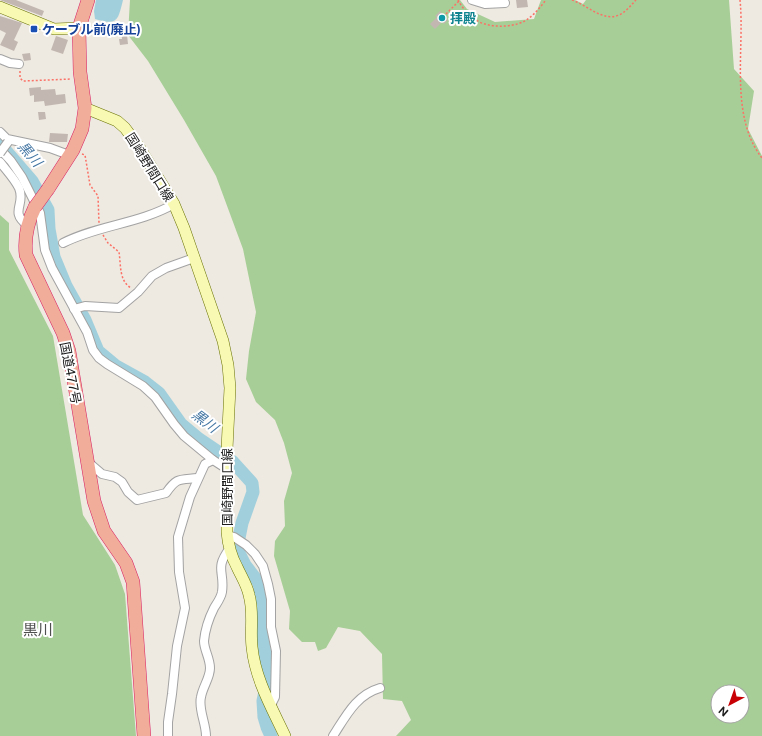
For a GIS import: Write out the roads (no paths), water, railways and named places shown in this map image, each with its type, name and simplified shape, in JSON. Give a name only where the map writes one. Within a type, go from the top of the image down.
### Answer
[{"type":"highway","name":"国道477号","points":[[88,0],[79,28],[81,78],[85,108],[82,129],[73,150],[36,207],[27,225],[25,242],[26,255],[63,333],[69,351],[94,501],[104,531],[126,563],[133,582],[144,736]]},
{"type":"main road","points":[[0,7],[54,29],[79,28]]},
{"type":"main road","name":"国崎野間口線","points":[[85,108],[117,121],[125,128],[140,147],[174,204],[184,228],[223,341],[228,365],[230,388],[227,466],[231,536],[230,548],[250,596],[252,646],[255,666],[285,736]]},
{"type":"street","points":[[472,0],[485,4],[505,3]]},
{"type":"street","points":[[0,59],[10,63],[19,64]]},
{"type":"street","points":[[0,132],[10,141],[50,148],[69,155]]},
{"type":"street","points":[[0,153],[10,141]]},
{"type":"street","points":[[0,149],[11,161],[22,177],[40,212],[45,250],[52,268],[87,332],[93,350],[99,358],[117,372],[143,386],[155,397],[184,436],[213,460],[227,466]]},
{"type":"street","points":[[0,162],[19,189],[21,198],[18,214],[21,220],[27,225]]},
{"type":"street","points":[[63,243],[99,229],[161,211],[174,204]]},
{"type":"street","points":[[74,309],[85,306],[119,308],[138,292],[152,276],[166,268],[194,258]]},
{"type":"street","points":[[168,736],[168,722],[177,646],[185,608],[178,572],[178,537],[190,497],[198,478],[205,464],[213,460]]},
{"type":"street","points":[[87,461],[102,474],[115,477],[122,482],[128,492],[137,500],[166,493],[172,483],[177,480],[198,478]]},
{"type":"street","points":[[231,536],[246,545],[255,554],[263,566],[268,584],[271,599],[271,627],[276,651],[275,697],[271,705]]},
{"type":"street","points":[[206,736],[200,706],[200,697],[208,678],[210,660],[204,641],[211,615],[221,596],[221,564],[230,548]]},
{"type":"street","points":[[332,736],[355,703],[371,691],[380,688]]},
{"type":"water","points":[[96,0],[123,0],[116,20],[108,22],[95,19],[94,11]]},
{"type":"waterway","name":"黒川","points":[[0,144],[32,181],[48,210],[49,229],[54,257],[66,286],[85,320],[98,351],[116,366],[145,382],[159,393],[181,424],[199,439],[233,462],[252,483],[253,492],[242,523],[239,538],[239,553],[245,565],[259,583],[261,595],[260,617],[268,678],[263,701],[264,717],[271,736]]},
{"type":"place","name":"拝殿","points":[[442,18]]},
{"type":"place","name":"ケーブル前(廃止)","points":[[34,29]]},
{"type":"district","name":"黒川","points":[[38,630]]}]
